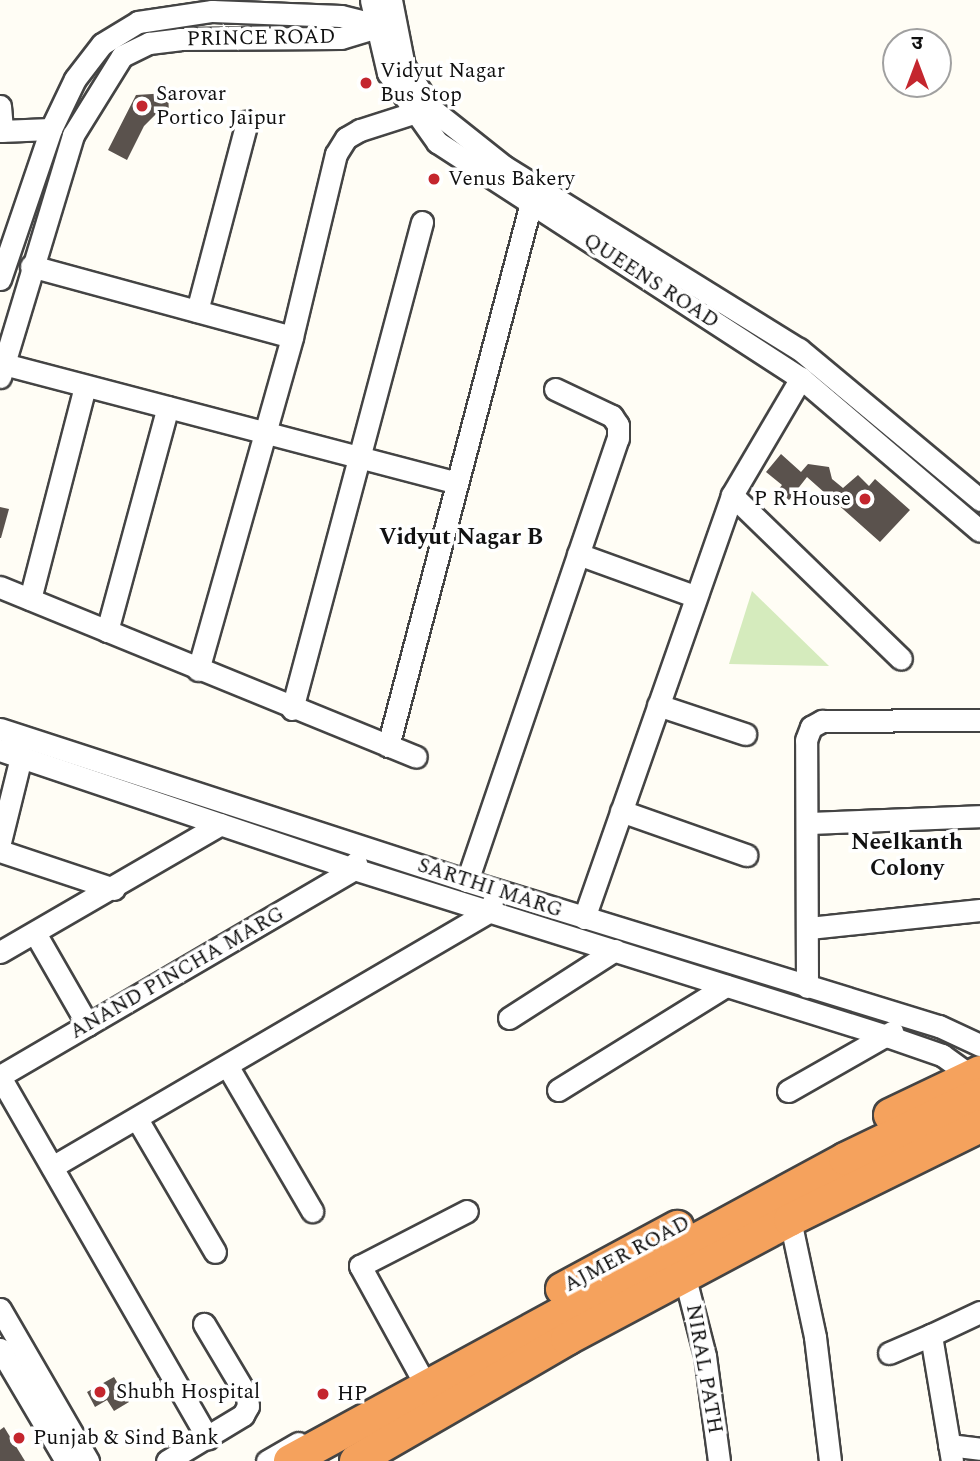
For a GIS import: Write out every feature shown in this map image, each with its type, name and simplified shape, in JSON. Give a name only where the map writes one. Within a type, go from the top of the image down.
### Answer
[{"type":"highway","points":[[518,1334],[913,1126],[978,1081]]},
{"type":"highway","name":"AJMER ROAD","points":[[290,1461],[422,1380],[518,1334],[547,1298],[592,1272],[978,1081]]},
{"type":"highway","points":[[356,1461],[567,1339],[790,1220],[980,1126]]},
{"type":"street","points":[[318,16],[343,0]]},
{"type":"street","name":"QUEENS ROAD","points":[[371,0],[386,24],[404,66],[433,110],[505,167],[799,349],[980,500]]},
{"type":"street","name":"QUEENS ROAD","points":[[391,0],[386,24],[385,60],[413,114],[459,160],[531,203],[801,378],[980,531]]},
{"type":"street","name":"PRINCE ROAD","points":[[0,279],[4,248],[51,129],[75,79],[102,44],[138,22],[211,5],[386,24]]},
{"type":"street","name":"PRINCE ROAD","points":[[2,371],[31,266],[73,135],[122,57],[149,43],[180,39],[341,38],[386,24]]},
{"type":"street","points":[[341,38],[385,60]]},
{"type":"street","points":[[0,106],[1,131],[51,129]]},
{"type":"street","points":[[198,670],[292,337],[336,154],[346,138],[360,130],[413,114]]},
{"type":"street","points":[[197,311],[247,122]]},
{"type":"street","points":[[388,746],[531,203]]},
{"type":"street","points":[[292,709],[422,222]]},
{"type":"street","points":[[31,266],[292,337]]},
{"type":"street","points":[[692,307],[702,287]]},
{"type":"street","points":[[2,371],[85,386],[456,483]]},
{"type":"street","points":[[584,918],[694,596],[732,495],[801,378]]},
{"type":"street","points":[[30,599],[85,386]]},
{"type":"street","points":[[467,881],[579,554],[618,425],[612,416],[555,389]]},
{"type":"street","points":[[107,631],[168,407]]},
{"type":"street","points":[[732,495],[901,659]]},
{"type":"street","points":[[579,554],[694,596]]},
{"type":"street","points":[[0,587],[292,709],[416,757]]},
{"type":"street","points":[[658,705],[745,734]]},
{"type":"street","points":[[807,987],[809,928],[806,740],[811,727],[822,721],[980,720]]},
{"type":"street","name":"SARTHI MARG","points":[[0,729],[211,814],[361,848],[909,1017],[980,1045]]},
{"type":"street","points":[[0,750],[211,814],[354,869],[887,1036],[942,1055],[978,1081]]},
{"type":"street","points":[[0,842],[20,757]]},
{"type":"street","points":[[621,811],[746,855]]},
{"type":"street","points":[[0,953],[114,889],[211,814]]},
{"type":"street","points":[[808,823],[980,817]]},
{"type":"street","points":[[354,869],[361,848]]},
{"type":"street","points":[[0,851],[114,889]]},
{"type":"street","name":"ANAND PINCHA MARG","points":[[0,1077],[354,869]]},
{"type":"street","points":[[52,1167],[228,1067],[490,911],[496,890]]},
{"type":"street","points":[[809,928],[980,911]]},
{"type":"street","points":[[35,933],[88,1025]]},
{"type":"street","points":[[509,1018],[615,950]]},
{"type":"street","points":[[558,1090],[726,986]]},
{"type":"street","points":[[788,1091],[887,1036],[909,1017]]},
{"type":"street","points":[[228,1067],[312,1211]]},
{"type":"street","points":[[0,1077],[208,1437]]},
{"type":"street","points":[[137,1119],[215,1252]]},
{"type":"street","points":[[267,1461],[422,1380],[360,1266],[467,1211]]},
{"type":"street","points":[[790,1220],[815,1337],[830,1461]]},
{"type":"street","name":"NIRAL PATH","points":[[685,1278],[705,1356],[719,1461]]},
{"type":"street","points":[[0,1309],[88,1461]]},
{"type":"street","points":[[889,1353],[980,1312]]},
{"type":"street","points":[[167,1461],[243,1416],[248,1406],[247,1396],[204,1324]]},
{"type":"street","points":[[931,1335],[951,1453],[980,1449]]},
{"type":"street","points":[[0,1349],[66,1461]]},
{"type":"green space","points":[[752,591],[829,666],[729,664]]},
{"type":"building","points":[[168,93],[169,113],[156,114],[144,126],[127,160],[108,150],[136,95]]},
{"type":"building","name":"P R House","points":[[781,454],[801,472],[808,464],[829,467],[832,479],[843,488],[858,475],[869,486],[875,479],[910,510],[880,542],[807,477],[789,500],[778,490],[782,485],[766,472]]},
{"type":"building","points":[[0,507],[9,509],[1,538],[0,538]]},
{"type":"building","points":[[114,1377],[129,1402],[114,1411],[107,1400],[95,1407],[87,1392]]},
{"type":"building","points":[[4,1427],[25,1461],[0,1461],[0,1430]]},
{"type":"place","name":"Vidyut Nagar Bus Stop","points":[[366,83]]},
{"type":"place","name":"Sarovar Portico Jaipur","points":[[142,106]]},
{"type":"place","name":"Venus Bakery","points":[[434,179]]},
{"type":"place","name":"P R House","points":[[865,499]]},
{"type":"place","name":"Shubh Hospital","points":[[100,1392]]},
{"type":"place","name":"HP","points":[[323,1394]]},
{"type":"place","name":"Punjab & Sind Bank","points":[[19,1438]]},
{"type":"district","name":"Vidyut Nagar B","points":[[461,538]]},
{"type":"district","name":"Neelkanth Colony","points":[[907,856]]}]
